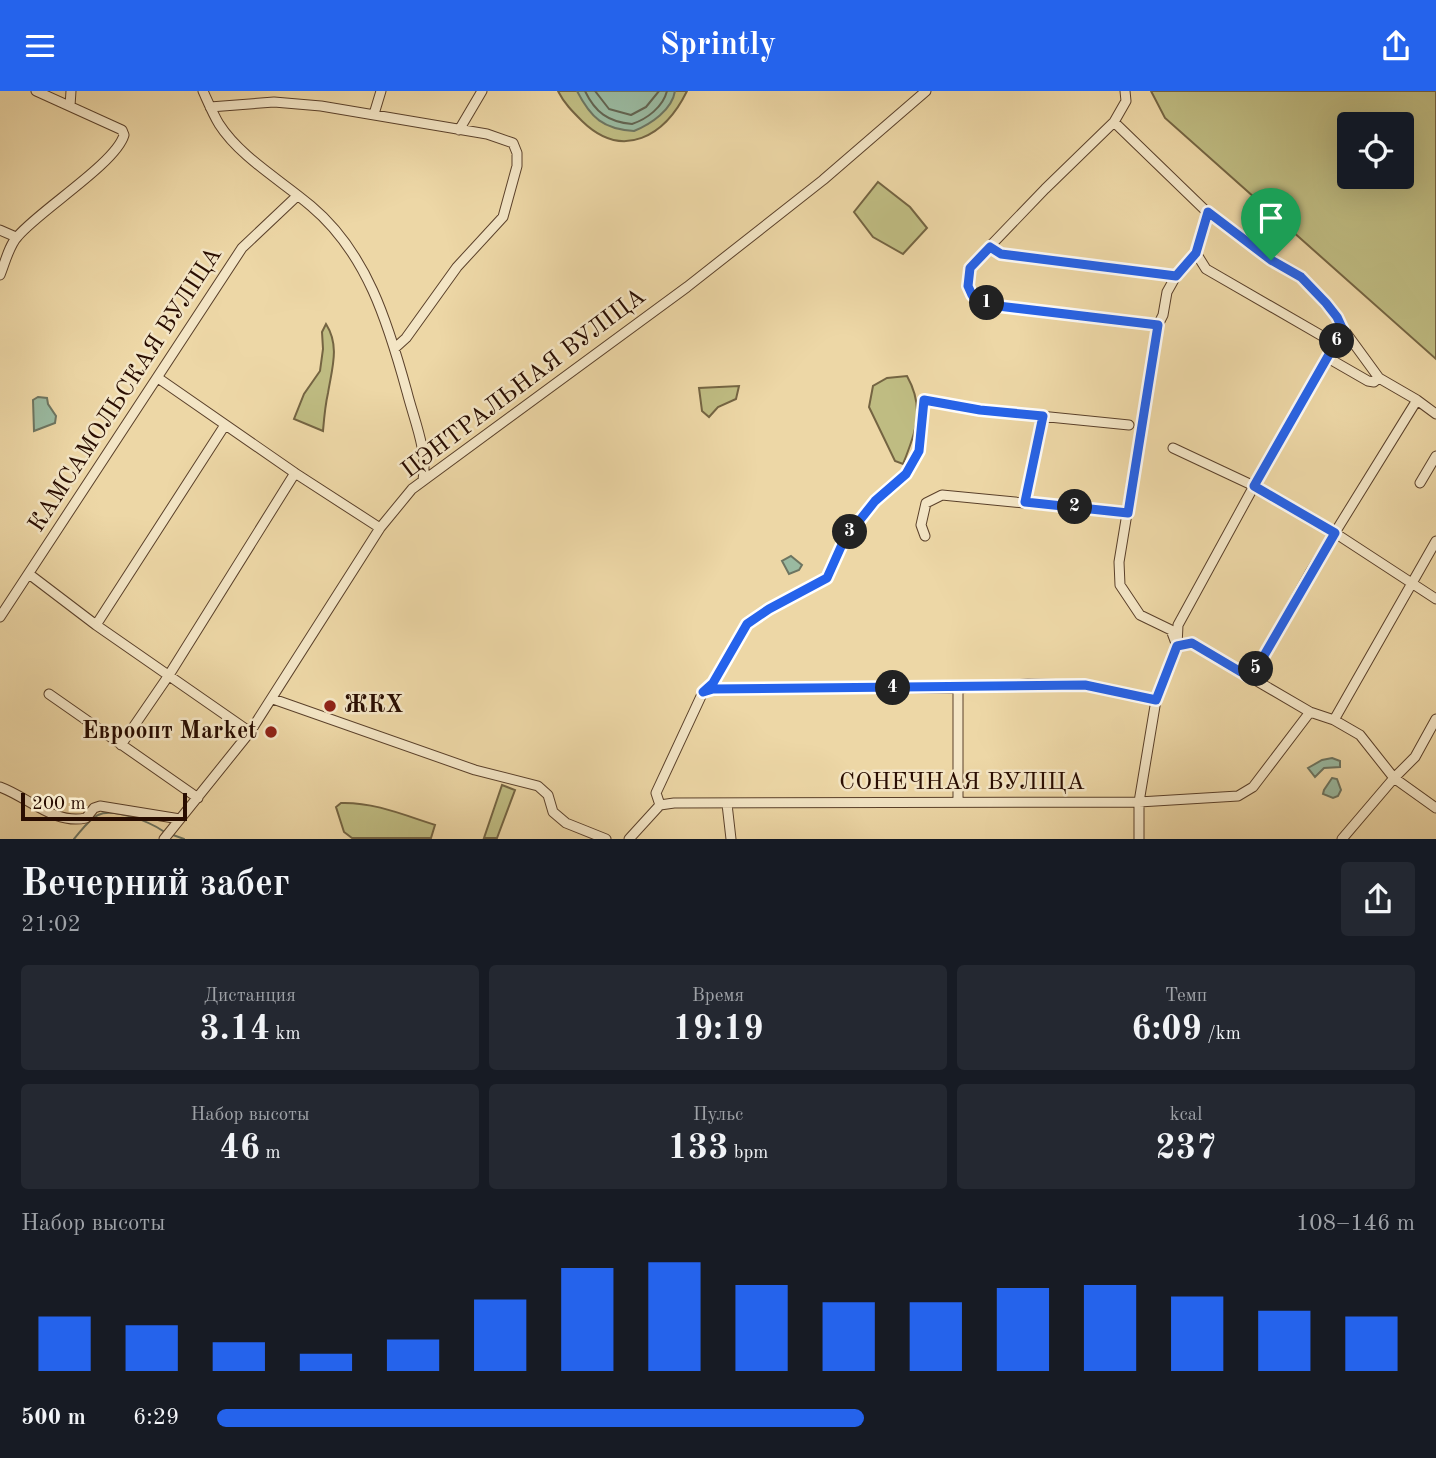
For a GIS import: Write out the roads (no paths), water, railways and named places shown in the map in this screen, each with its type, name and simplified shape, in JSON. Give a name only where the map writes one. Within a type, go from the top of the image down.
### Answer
[{"type":"street","points":[[0,275],[16,237],[103,162],[122,143],[124,135],[122,130],[36,91]]},
{"type":"street","points":[[70,106],[71,91]]},
{"type":"street","points":[[203,91],[220,127],[248,155],[312,206],[360,264],[376,294],[395,348],[424,457],[422,480]]},
{"type":"street","points":[[374,114],[381,91]]},
{"type":"street","points":[[459,130],[482,91]]},
{"type":"street","name":"ЦЭНТРАЛЬНАЯ ВУЛІЦА","points":[[164,838],[250,732],[380,528],[422,480],[687,287],[823,180],[926,91]]},
{"type":"street","points":[[1125,91],[1126,101],[1114,122],[970,268],[968,286],[972,295],[980,302],[998,306],[1158,325]]},
{"type":"street","points":[[210,107],[274,102],[374,114],[505,139],[513,143],[517,153],[517,166],[506,210],[457,267],[395,348]]},
{"type":"street","points":[[1114,122],[1208,212],[1271,260],[1301,277],[1337,317],[1343,330],[1379,378],[1436,414]]},
{"type":"street","name":"КАМСАМОЛЬСКАЯ ВУЛІЦА","points":[[0,617],[242,248],[297,196]]},
{"type":"street","points":[[1177,646],[1171,630],[1140,615],[1120,585],[1119,562],[1158,325],[1163,315],[1167,292],[1176,276],[1196,253],[1208,212]]},
{"type":"street","points":[[0,230],[16,237]]},
{"type":"street","points":[[990,247],[1001,254],[1176,276]]},
{"type":"street","points":[[1196,253],[1206,269],[1336,344]]},
{"type":"street","points":[[1139,838],[1139,802],[1156,700],[1177,646],[1178,625],[1343,330]]},
{"type":"street","points":[[1328,358],[1368,381],[1374,382],[1379,378]]},
{"type":"street","points":[[158,378],[295,474],[380,528]]},
{"type":"street","points":[[629,838],[660,805],[656,793],[703,692],[713,683],[747,624],[827,578],[844,540],[875,501],[906,474],[922,440],[924,400],[980,410],[1129,425]]},
{"type":"street","points":[[1251,678],[1335,533],[1417,400]]},
{"type":"street","points":[[1025,502],[1043,416]]},
{"type":"street","points":[[96,625],[225,425]]},
{"type":"street","points":[[1173,448],[1254,486],[1335,533],[1436,599]]},
{"type":"street","points":[[1420,483],[1436,456]]},
{"type":"street","points":[[121,745],[169,675],[295,474]]},
{"type":"street","points":[[925,536],[920,525],[926,503],[942,495],[1128,513]]},
{"type":"street","points":[[1334,720],[1436,541]]},
{"type":"street","points":[[29,574],[96,625],[250,732]]},
{"type":"street","points":[[1177,646],[1192,643],[1310,712],[1334,720],[1360,735],[1394,778],[1436,808]]},
{"type":"street","points":[[703,692],[713,689],[1085,685],[1156,700]]},
{"type":"street","points":[[958,688],[958,801]]},
{"type":"street","points":[[49,694],[198,798]]},
{"type":"street","points":[[272,699],[475,770],[538,786],[548,795],[553,812],[566,823],[606,838]]},
{"type":"street","name":"СОНЕЧНАЯ ВУЛІЦА","points":[[660,805],[958,801],[1139,802],[1238,796],[1253,787],[1310,712]]},
{"type":"street","points":[[1342,838],[1415,757],[1436,719]]},
{"type":"street","points":[[0,787],[67,819],[86,818],[94,808],[100,806],[180,819]]},
{"type":"street","points":[[727,804],[731,838]]},
{"type":"water","points":[[577,91],[675,91],[670,104],[660,115],[634,131],[606,125],[587,108]]},
{"type":"water","points":[[38,397],[47,398],[56,416],[55,423],[34,431],[33,400]]},
{"type":"water","points":[[791,556],[802,565],[799,570],[789,574],[782,561]]},
{"type":"water","points":[[1332,758],[1340,761],[1340,767],[1324,768],[1315,777],[1308,768],[1322,760]]},
{"type":"water","points":[[1332,778],[1337,779],[1341,790],[1338,796],[1333,798],[1323,794]]},
{"type":"waterway","points":[[74,839],[91,819],[105,813],[131,817],[163,831]]},
{"type":"waterway","points":[[173,835],[184,839]]},
{"type":"place","name":"ЖКХ","points":[[330,706]]},
{"type":"place","name":"Евроопт Market","points":[[271,732]]}]
